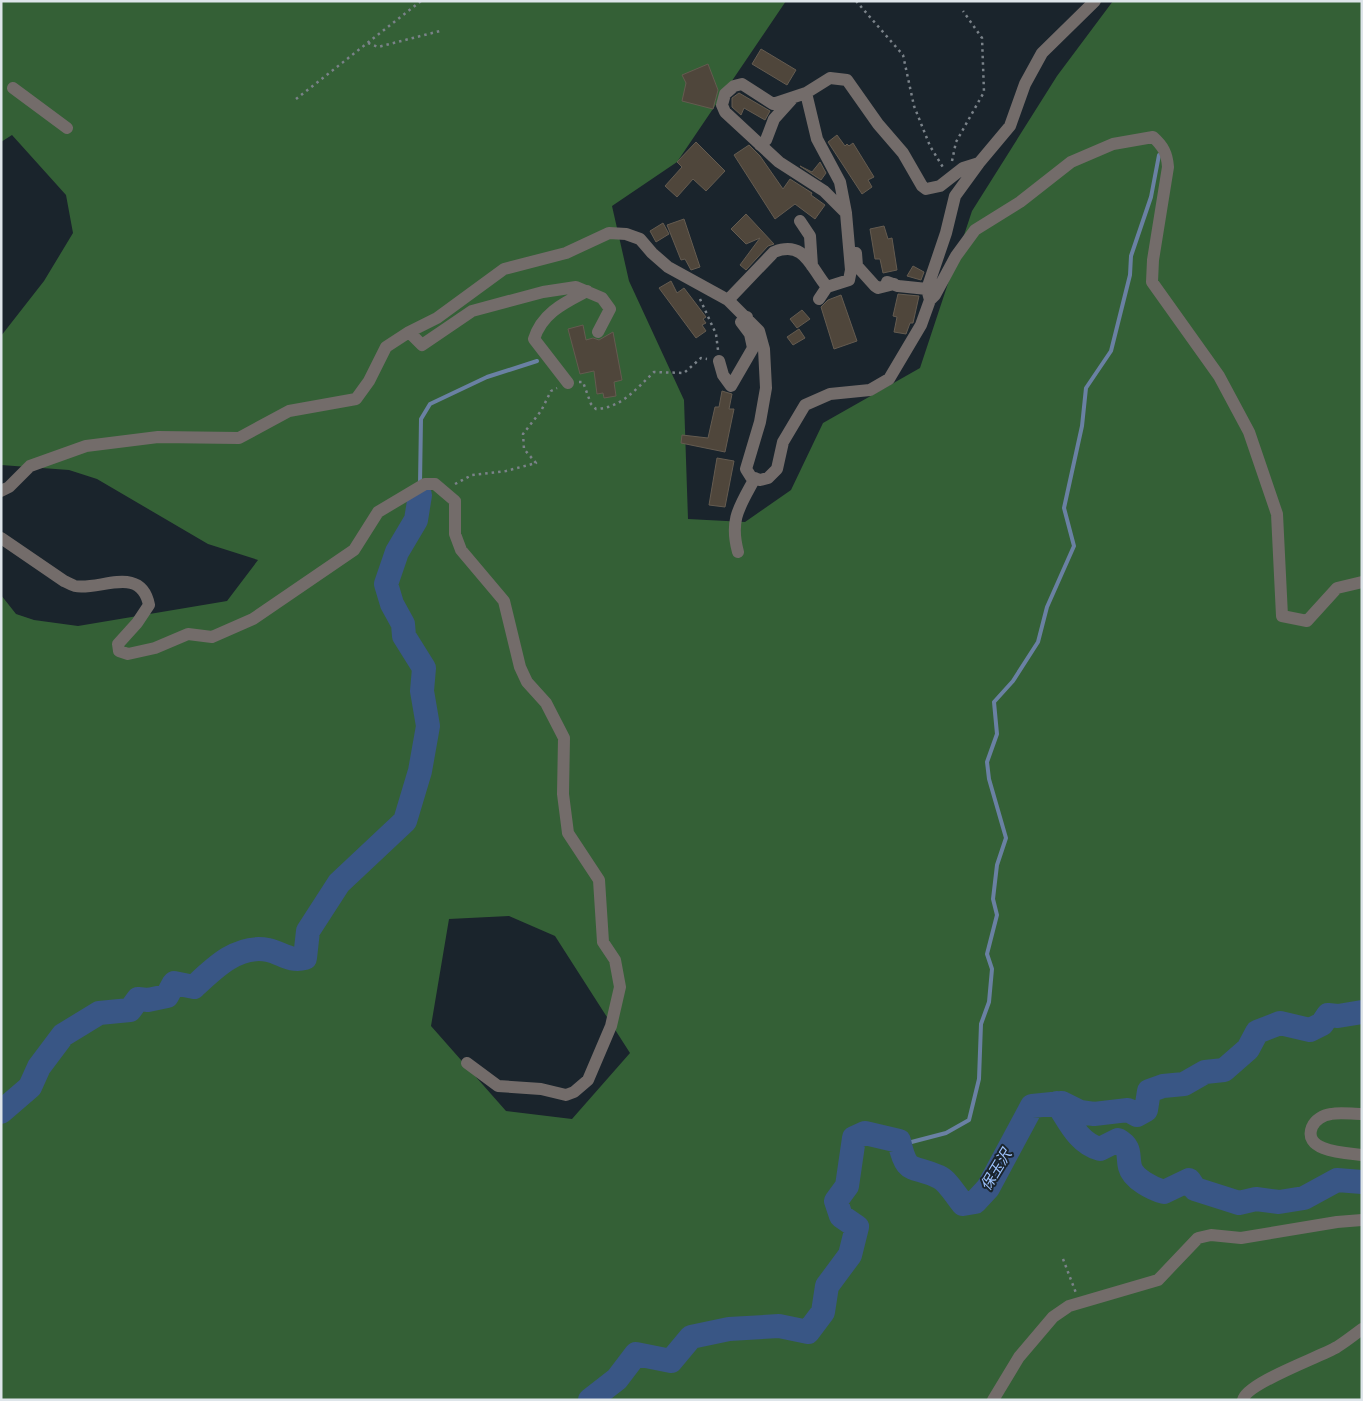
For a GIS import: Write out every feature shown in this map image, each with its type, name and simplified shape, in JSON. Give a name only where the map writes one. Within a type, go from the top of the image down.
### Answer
[{"type":"street","points":[[1,491],[9,487],[30,466],[86,446],[158,438],[239,438],[289,411],[356,399],[369,382],[386,347],[409,332],[437,318],[504,270],[566,252],[609,233],[626,234],[640,239],[663,262],[690,280],[728,300],[759,331],[764,349],[766,388],[760,422],[746,469],[752,477],[768,478],[777,469],[783,442],[805,405],[830,394],[870,390],[889,379],[920,325],[955,196],[979,163],[1010,126],[1025,84],[1042,53],[1095,1]]},
{"type":"street","points":[[846,214],[824,191],[779,162],[725,112],[722,105],[725,94],[734,86],[742,84],[773,104],[806,93],[830,78],[847,80],[878,124],[903,153],[922,186],[931,189],[949,179],[963,168],[979,163]]},
{"type":"street","points":[[13,88],[67,128]]},
{"type":"street","points":[[806,93],[817,139],[840,182],[846,214],[851,270],[849,280],[827,287],[819,299]]},
{"type":"street","points":[[760,145],[766,140],[774,119],[792,99]]},
{"type":"street","points":[[849,244],[856,245],[858,266],[874,286],[878,288],[888,282],[928,295],[935,295],[956,256],[975,230],[1020,202],[1071,162],[1113,144],[1153,137],[1162,144],[1167,156],[1168,167],[1153,260],[1152,282],[1219,376],[1249,432],[1277,514],[1282,616],[1307,621],[1337,588],[1362,582]]},
{"type":"street","points":[[800,221],[810,236],[812,266]]},
{"type":"street","points":[[728,300],[774,252],[792,248],[801,251],[827,287]]},
{"type":"street","points":[[409,332],[422,345],[472,311],[543,292],[576,287],[602,298],[610,309],[598,332]]},
{"type":"street","points":[[568,383],[534,339],[538,328],[549,314],[560,305],[587,291]]},
{"type":"street","points":[[719,361],[723,375],[731,386],[753,348],[750,334],[741,322],[747,317]]},
{"type":"street","points":[[738,552],[735,542],[735,514],[755,478]]},
{"type":"street","points":[[1,538],[64,581],[75,586],[121,580],[135,585],[143,591],[149,606],[118,644],[119,651],[128,654],[155,648],[188,634],[212,637],[254,618],[354,550],[378,512],[424,484],[435,484],[455,501],[454,525],[460,550],[504,602],[520,667],[527,682],[546,703],[564,738],[563,794],[568,833],[599,880],[603,942],[614,960],[620,987],[611,1026],[588,1080],[574,1092],[566,1095],[541,1089],[498,1086],[467,1062]]},
{"type":"street","points":[[1362,1114],[1332,1113],[1322,1116],[1314,1124],[1311,1135],[1313,1142],[1320,1147],[1362,1154]]},
{"type":"street","points":[[993,1400],[1019,1357],[1053,1317],[1069,1306],[1158,1280],[1198,1238],[1211,1235],[1241,1238],[1336,1222],[1362,1220]]},
{"type":"street","points":[[1243,1400],[1244,1395],[1260,1382],[1298,1367],[1338,1346],[1362,1329]]},
{"type":"path","points":[[296,99],[422,1]]},
{"type":"path","points":[[856,1],[903,56],[914,106],[930,146],[949,179]]},
{"type":"path","points":[[949,179],[956,142],[984,92],[982,38],[963,12]]},
{"type":"path","points":[[368,43],[378,47],[440,31]]},
{"type":"path","points":[[447,493],[450,486],[472,475],[506,471],[536,463],[524,449],[522,434],[541,411],[551,391],[568,383],[583,382],[591,404],[596,410],[605,409],[615,407],[654,372],[684,373],[701,358],[710,359],[715,364],[719,361],[716,334],[690,280]]},
{"type":"path","points":[[1063,1259],[1080,1303]]},
{"type":"green space","points":[[1,1],[786,1],[677,162],[612,206],[629,281],[684,400],[688,519],[745,522],[791,490],[823,423],[920,368],[972,211],[1057,76],[1113,1],[1362,1],[1362,1400],[1,1400],[1,595],[16,614],[34,620],[78,626],[227,601],[258,560],[208,544],[97,479],[69,470],[1,465],[1,336],[44,281],[73,233],[66,195],[12,135],[1,142]],"holes":[[[509,916],[555,936],[630,1053],[572,1119],[506,1111],[431,1026],[449,919]]]},
{"type":"building","points":[[761,49],[796,70],[787,85],[752,64]]},
{"type":"building","points":[[708,64],[718,90],[713,109],[682,101],[686,83],[682,75]]},
{"type":"building","points":[[739,93],[770,111],[765,120],[744,108],[741,115],[732,107],[732,98]]},
{"type":"building","points":[[837,135],[845,146],[853,143],[874,177],[868,180],[872,187],[862,194],[828,142]]},
{"type":"building","points":[[696,142],[725,171],[706,191],[693,179],[677,197],[665,186],[682,167],[677,162]]},
{"type":"building","points":[[749,145],[760,156],[783,189],[790,179],[812,193],[811,195],[825,205],[815,219],[795,204],[775,219],[734,155]]},
{"type":"building","points":[[820,162],[826,173],[821,180],[800,166],[812,172]]},
{"type":"building","points":[[746,214],[774,244],[768,246],[746,270],[740,265],[760,238],[746,244],[731,229]]},
{"type":"building","points":[[684,219],[700,267],[691,270],[685,259],[681,260],[667,225]]},
{"type":"building","points":[[663,223],[669,234],[656,242],[650,231]]},
{"type":"building","points":[[884,226],[888,239],[892,238],[897,270],[883,273],[880,259],[875,259],[870,229]]},
{"type":"building","points":[[913,266],[924,272],[921,280],[907,276]]},
{"type":"building","points":[[671,281],[677,293],[684,288],[706,317],[703,319],[706,323],[702,325],[706,331],[696,338],[659,288]]},
{"type":"building","points":[[898,294],[919,296],[913,323],[910,323],[906,334],[894,332],[897,317],[893,316]]},
{"type":"building","points":[[841,295],[857,341],[834,349],[821,307],[828,300]]},
{"type":"building","points":[[802,310],[810,319],[797,328],[790,319]]},
{"type":"building","points":[[583,325],[586,340],[593,338],[599,340],[613,332],[622,380],[614,382],[616,396],[604,398],[603,393],[597,394],[594,371],[580,374],[568,329]]},
{"type":"building","points":[[799,329],[805,338],[793,345],[787,337]]},
{"type":"building","points":[[722,391],[732,394],[729,409],[734,409],[725,452],[681,443],[682,435],[708,438],[715,407],[719,407]]},
{"type":"building","points":[[717,458],[734,461],[725,507],[709,505]]},
{"type":"waterway","points":[[900,1145],[946,1133],[969,1120],[979,1079],[981,1024],[989,1002],[992,969],[987,954],[997,915],[993,899],[997,865],[1006,838],[989,779],[987,762],[997,734],[994,702],[1013,681],[1038,642],[1047,607],[1074,546],[1064,508],[1082,426],[1086,388],[1111,351],[1130,275],[1131,256],[1151,197],[1159,155]]},
{"type":"waterway","points":[[420,484],[421,419],[430,404],[487,377],[537,361]]},
{"type":"waterway","points":[[1,1112],[30,1087],[39,1067],[63,1035],[99,1013],[130,1010],[138,999],[148,1000],[167,996],[174,983],[194,987],[218,965],[237,954],[247,951],[257,949],[268,950],[290,958],[305,958],[308,931],[339,883],[405,821],[420,771],[428,726],[422,691],[424,668],[404,636],[403,624],[392,604],[386,584],[397,552],[416,520],[420,495]]},
{"type":"waterway","name":"保玉沢","points":[[590,1400],[617,1379],[636,1354],[671,1361],[691,1337],[729,1329],[779,1326],[808,1332],[823,1312],[827,1286],[850,1255],[857,1227],[841,1216],[836,1201],[847,1186],[854,1138],[865,1133],[899,1141],[905,1160],[911,1167],[942,1179],[949,1185],[963,1204],[975,1202],[988,1188],[1032,1106],[1062,1103],[1080,1112],[1094,1114],[1128,1110],[1137,1115],[1146,1110],[1149,1091],[1163,1086],[1184,1084],[1205,1072],[1224,1070],[1248,1049],[1257,1032],[1280,1023],[1310,1030],[1322,1024],[1328,1015],[1338,1016],[1362,1012]]},
{"type":"waterway","points":[[1057,1103],[1080,1137],[1086,1142],[1100,1149],[1118,1140],[1127,1149],[1130,1167],[1135,1176],[1154,1189],[1164,1192],[1189,1180],[1195,1189],[1239,1203],[1256,1199],[1279,1202],[1304,1198],[1337,1180],[1362,1182]]}]
